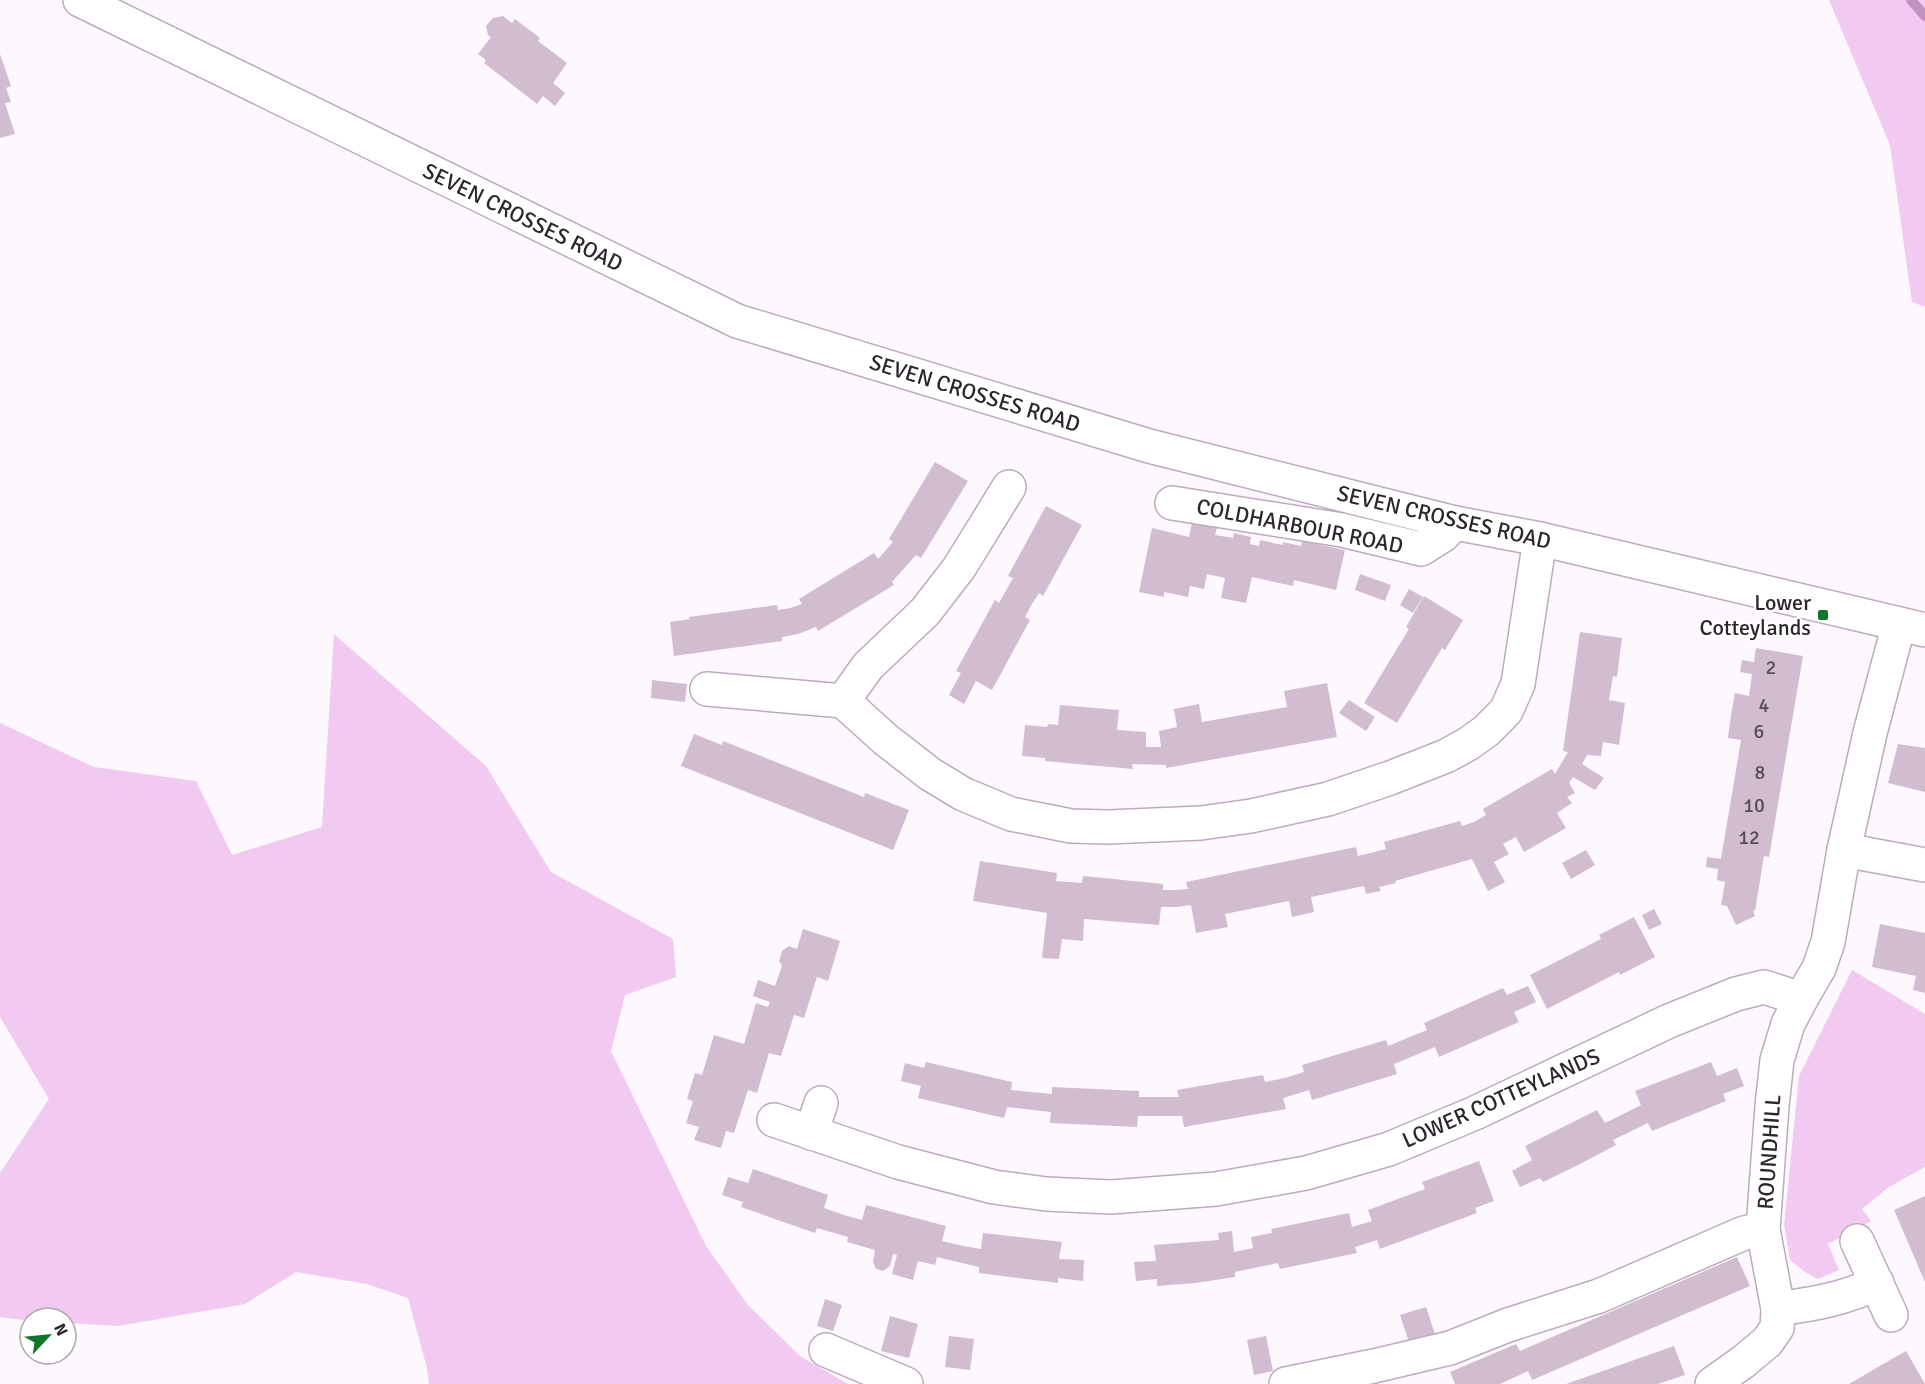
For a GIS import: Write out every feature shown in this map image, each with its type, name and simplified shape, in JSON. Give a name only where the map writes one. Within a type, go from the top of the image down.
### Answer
[{"type":"street","name":"SEVEN CROSSES ROAD","points":[[80,0],[737,321],[1149,446],[1455,523],[1540,539],[1912,627]]},
{"type":"street","points":[[843,701],[868,666],[932,604],[959,568],[1010,487]]},
{"type":"street","name":"COLDHARBOUR ROAD","points":[[1172,503],[1342,530],[1421,549],[1443,536],[1455,523]]},
{"type":"street","points":[[707,689],[843,701],[885,739],[930,774],[963,794],[1011,814],[1071,826],[1108,827],[1201,823],[1251,816],[1317,801],[1390,778],[1446,756],[1486,731],[1506,711],[1518,684],[1540,539]]},
{"type":"street","points":[[1801,999],[1819,968],[1828,942],[1844,850],[1870,733],[1912,627]]},
{"type":"street","points":[[1844,850],[1925,865]]},
{"type":"street","name":"LOWER COTTEYLANDS","points":[[774,1120],[816,1118],[898,1162],[994,1187],[1046,1194],[1111,1197],[1216,1189],[1306,1173],[1389,1149],[1476,1113],[1669,1021],[1736,994],[1764,987],[1801,999]]},
{"type":"street","name":"ROUNDHILL","points":[[1712,1384],[1767,1342],[1777,1328],[1778,1309],[1763,1229],[1777,1060],[1788,1024],[1801,999]]},
{"type":"street","points":[[1286,1384],[1450,1348],[1599,1296],[1744,1233],[1763,1229]]},
{"type":"street","points":[[1857,1241],[1891,1315]]},
{"type":"street","points":[[1778,1309],[1827,1302],[1877,1283]]},
{"type":"street","points":[[826,1350],[906,1384]]},
{"type":"shaded area","points":[[1829,0],[1925,0],[1925,307],[1912,302],[1890,145]]},
{"type":"shaded area","points":[[334,634],[486,766],[551,872],[673,939],[676,977],[625,995],[611,1051],[706,1246],[748,1305],[800,1356],[848,1384],[429,1384],[427,1368],[408,1298],[367,1284],[296,1272],[245,1304],[118,1326],[78,1324],[78,1306],[18,1306],[18,1319],[0,1317],[0,1173],[49,1099],[0,1017],[0,723],[94,767],[196,781],[232,855],[322,827]]},
{"type":"shaded area","points":[[1852,970],[1925,1014],[1925,1167],[1889,1187],[1862,1209],[1871,1221],[1828,1244],[1839,1270],[1818,1279],[1790,1260],[1784,1225],[1799,1076]]},
{"type":"building","points":[[503,16],[512,23],[515,19],[540,38],[538,41],[567,63],[553,83],[565,93],[555,106],[543,96],[537,104],[484,63],[486,60],[478,54],[491,37],[488,35],[486,26],[493,18]]},
{"type":"building","points":[[0,54],[11,86],[6,88],[11,102],[5,103],[15,134],[0,138]]},
{"type":"building","points":[[935,462],[968,481],[921,558],[916,555],[892,582],[894,585],[818,631],[816,627],[782,637],[782,641],[674,656],[670,622],[690,619],[689,617],[777,605],[778,610],[790,608],[802,604],[799,599],[874,553],[878,559],[893,542],[889,539]]},
{"type":"building","points":[[1046,506],[1082,525],[1043,596],[1039,593],[1032,604],[1025,617],[1030,620],[992,690],[976,681],[964,704],[949,695],[961,673],[956,671],[995,600],[999,603],[1013,578],[1008,576]]},
{"type":"building","points":[[1192,523],[1217,528],[1215,535],[1233,538],[1234,533],[1251,537],[1250,544],[1259,546],[1260,540],[1301,546],[1302,541],[1345,550],[1336,590],[1294,580],[1293,586],[1252,577],[1246,603],[1221,598],[1225,578],[1207,574],[1204,589],[1190,586],[1188,597],[1164,592],[1164,597],[1139,592],[1152,528],[1189,537]]},
{"type":"building","points":[[1360,574],[1391,585],[1385,601],[1355,590]]},
{"type":"building","points":[[1409,589],[1423,597],[1413,613],[1400,605]]},
{"type":"building","points":[[1424,596],[1463,620],[1445,650],[1442,648],[1397,723],[1364,703],[1409,629],[1406,627]]},
{"type":"building","points":[[1580,632],[1622,638],[1617,677],[1613,676],[1609,700],[1625,703],[1619,745],[1603,742],[1601,756],[1587,755],[1582,764],[1604,778],[1595,790],[1573,777],[1569,783],[1575,793],[1567,797],[1572,803],[1557,813],[1566,828],[1524,852],[1516,837],[1503,844],[1509,854],[1494,862],[1505,882],[1488,891],[1472,859],[1395,881],[1396,883],[1379,887],[1381,891],[1366,894],[1364,886],[1311,897],[1314,912],[1292,917],[1289,901],[1225,914],[1228,927],[1196,933],[1191,905],[1161,907],[1159,925],[1084,919],[1083,941],[1062,939],[1059,959],[1042,958],[1047,913],[973,901],[980,861],[1057,873],[1056,881],[1082,883],[1083,876],[1163,884],[1163,890],[1188,889],[1186,882],[1356,847],[1358,856],[1386,849],[1384,842],[1460,821],[1462,826],[1474,822],[1486,815],[1483,809],[1552,769],[1555,774],[1568,752],[1563,751]]},
{"type":"building","points":[[1756,648],[1803,656],[1769,857],[1764,856],[1755,911],[1753,910],[1755,916],[1736,925],[1727,906],[1721,905],[1725,882],[1717,880],[1718,869],[1706,867],[1707,857],[1721,859],[1741,740],[1728,738],[1731,715],[1735,693],[1749,696],[1752,674],[1740,672],[1742,660],[1754,662]]},
{"type":"building","points":[[652,680],[687,684],[685,702],[651,698]]},
{"type":"building","points":[[1327,683],[1337,737],[1166,768],[1166,765],[1132,764],[1133,769],[1045,761],[1045,758],[1022,756],[1025,725],[1047,727],[1048,724],[1058,725],[1060,705],[1119,710],[1117,730],[1146,732],[1146,747],[1161,747],[1159,731],[1177,727],[1174,709],[1199,704],[1202,722],[1287,707],[1284,691]]},
{"type":"building","points":[[1349,700],[1375,717],[1366,731],[1339,713]]},
{"type":"building","points":[[694,734],[722,745],[723,741],[864,797],[865,793],[909,810],[893,850],[681,766]]},
{"type":"building","points":[[1898,744],[1925,748],[1925,792],[1888,783]]},
{"type":"building","points":[[1586,850],[1595,865],[1571,879],[1562,863]]},
{"type":"building","points":[[1654,909],[1662,924],[1649,930],[1642,915]]},
{"type":"building","points":[[1634,917],[1655,957],[1620,975],[1619,972],[1547,1009],[1530,975],[1601,939],[1599,935]]},
{"type":"building","points":[[1880,924],[1925,933],[1925,993],[1913,990],[1916,976],[1872,967]]},
{"type":"building","points":[[803,929],[840,941],[828,981],[817,977],[804,1018],[794,1015],[781,1056],[769,1053],[757,1093],[748,1090],[734,1133],[726,1131],[721,1148],[694,1140],[699,1127],[686,1123],[693,1101],[687,1099],[695,1073],[702,1075],[714,1035],[744,1044],[756,1003],[768,1007],[770,1002],[753,996],[758,980],[775,986],[782,966],[779,961],[782,951],[789,946],[797,949]]},
{"type":"building","points":[[1528,986],[1536,1002],[1514,1012],[1519,1022],[1439,1057],[1435,1047],[1394,1064],[1397,1074],[1312,1100],[1309,1090],[1283,1098],[1286,1109],[1184,1127],[1182,1116],[1138,1116],[1137,1127],[1050,1123],[1051,1112],[1007,1107],[1004,1118],[918,1098],[921,1086],[901,1081],[905,1063],[924,1068],[926,1062],[1012,1082],[1011,1090],[1052,1094],[1052,1087],[1139,1091],[1139,1097],[1179,1097],[1177,1090],[1263,1075],[1265,1082],[1285,1078],[1304,1072],[1302,1065],[1386,1040],[1388,1046],[1427,1030],[1424,1023],[1503,988],[1507,995]]},
{"type":"building","points":[[1711,1062],[1717,1076],[1737,1068],[1744,1086],[1723,1094],[1726,1101],[1652,1131],[1648,1123],[1613,1140],[1616,1145],[1578,1165],[1543,1182],[1540,1178],[1520,1187],[1512,1171],[1532,1160],[1525,1146],[1597,1110],[1605,1123],[1641,1105],[1635,1091]]},
{"type":"building","points":[[1479,1161],[1494,1201],[1475,1208],[1477,1213],[1380,1249],[1377,1240],[1355,1247],[1357,1253],[1280,1269],[1278,1263],[1235,1272],[1235,1277],[1196,1283],[1157,1286],[1157,1279],[1136,1281],[1134,1262],[1156,1261],[1154,1245],[1219,1240],[1218,1233],[1232,1231],[1234,1252],[1253,1248],[1251,1237],[1272,1233],[1271,1229],[1349,1213],[1352,1227],[1372,1221],[1368,1210],[1425,1189],[1422,1182]]},
{"type":"building","points":[[753,1169],[828,1195],[824,1208],[844,1215],[862,1220],[866,1205],[946,1226],[942,1241],[963,1246],[981,1249],[983,1233],[1062,1242],[1059,1259],[1084,1260],[1083,1281],[1058,1278],[1058,1283],[979,1273],[979,1267],[937,1257],[935,1265],[918,1261],[913,1280],[892,1274],[897,1255],[893,1254],[890,1266],[883,1271],[876,1269],[873,1262],[875,1250],[847,1242],[848,1237],[817,1228],[815,1233],[741,1207],[743,1202],[722,1195],[728,1177],[748,1183]]},
{"type":"building","points":[[1925,1196],[1925,1282],[1894,1210]]},
{"type":"building","points":[[1737,1257],[1750,1286],[1532,1380],[1528,1371],[1500,1384],[1455,1384],[1450,1372],[1516,1344],[1520,1351]]},
{"type":"building","points":[[825,1299],[842,1305],[833,1331],[817,1326]]},
{"type":"building","points":[[1426,1307],[1436,1337],[1410,1345],[1400,1315]]},
{"type":"building","points":[[890,1316],[918,1324],[909,1358],[881,1351]]},
{"type":"building","points":[[949,1336],[974,1339],[970,1370],[945,1367]]},
{"type":"building","points":[[1266,1336],[1273,1371],[1254,1375],[1247,1340]]},
{"type":"building","points":[[1674,1346],[1685,1375],[1658,1384],[1566,1384]]},
{"type":"building","points":[[1906,1351],[1925,1384],[1849,1384],[1878,1367]]},
{"type":"waterway","points":[[1911,0],[1925,16]]},
{"type":"place","name":"Lower Cotteylands","points":[[1823,615]]}]
